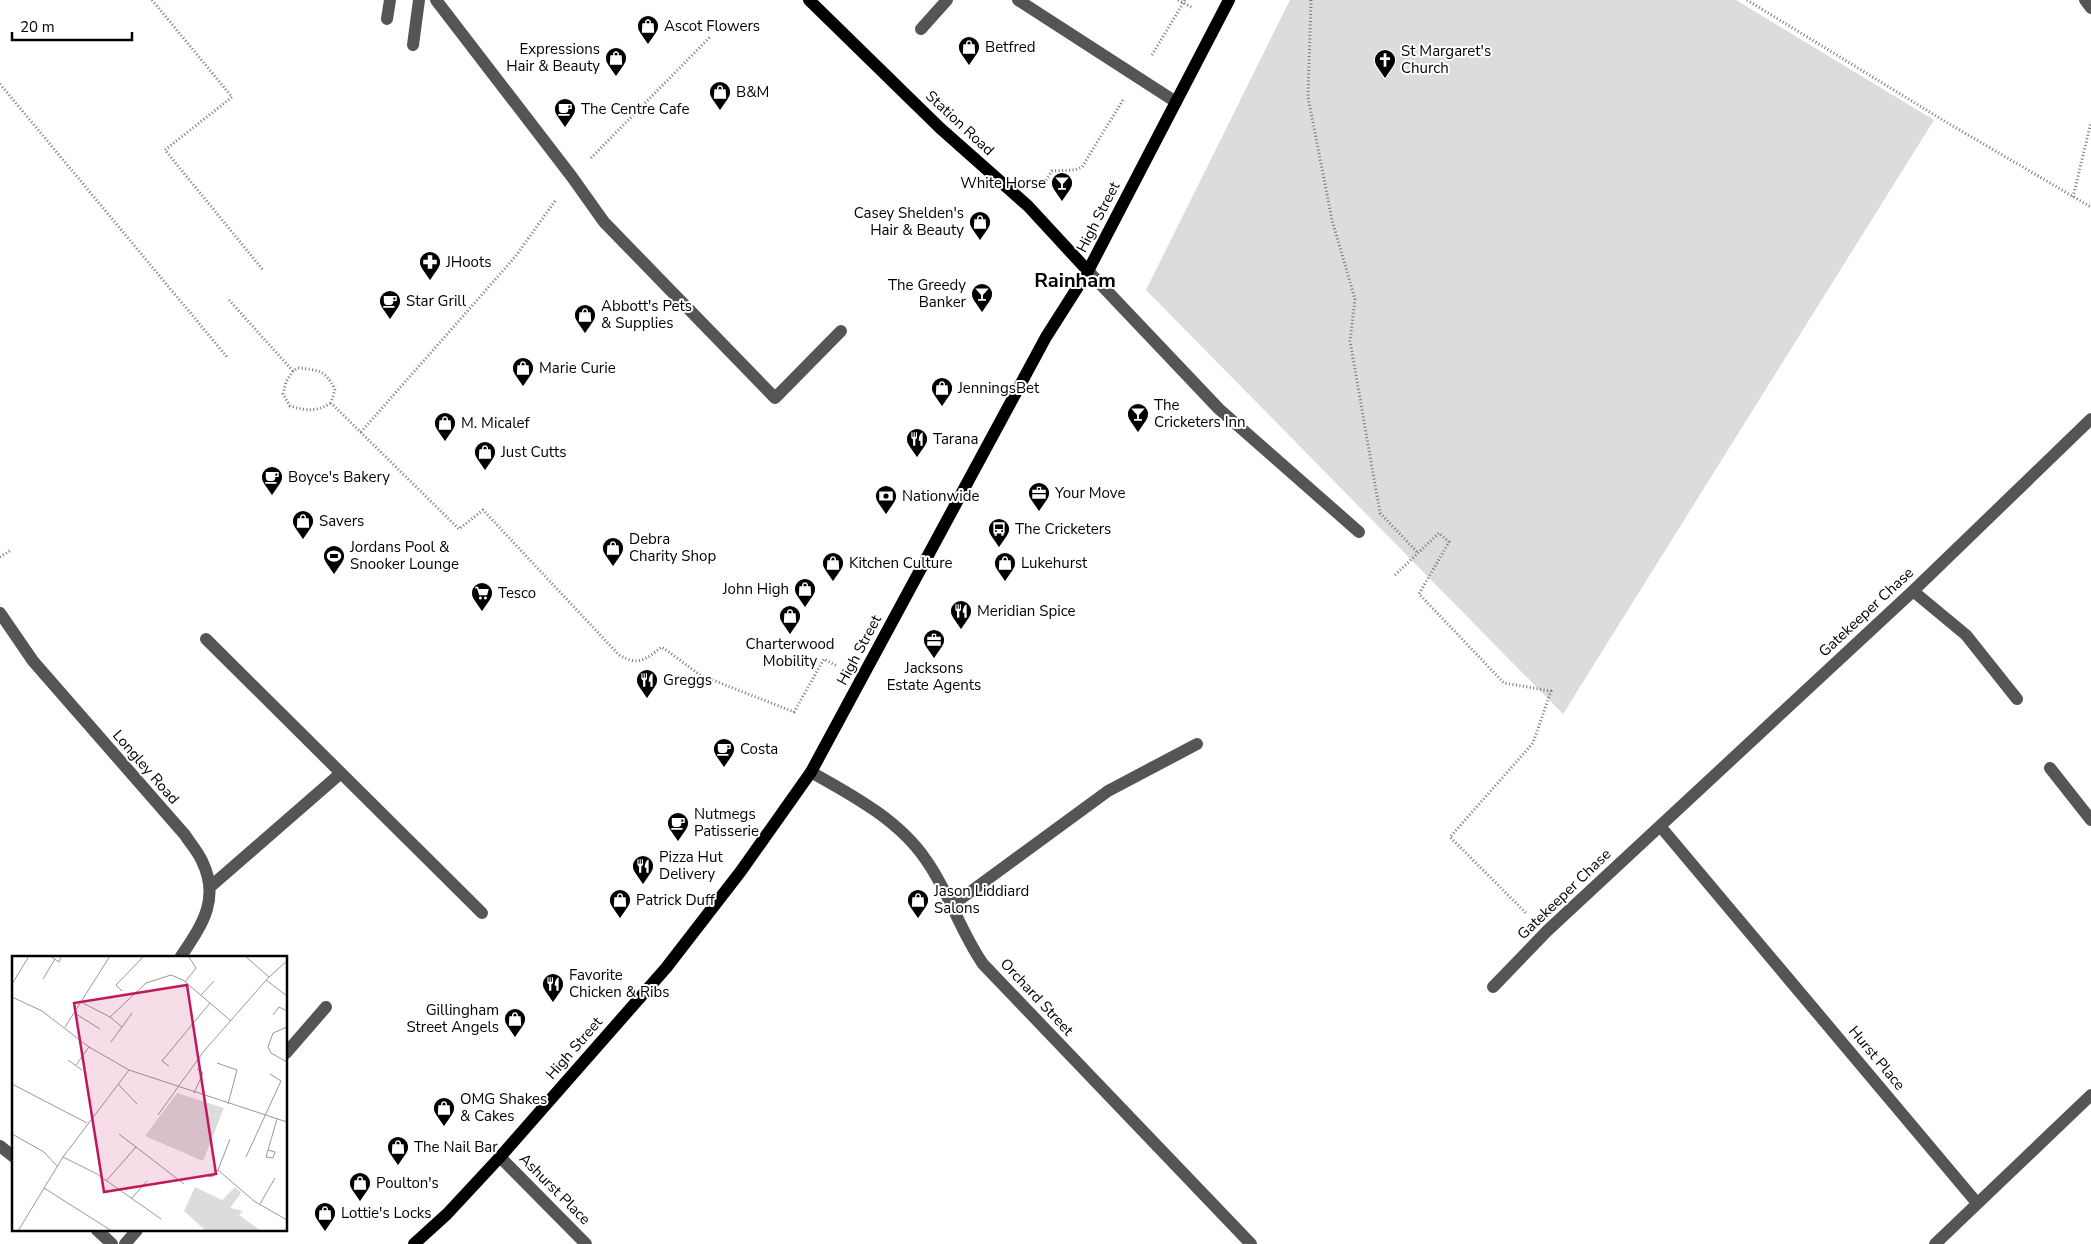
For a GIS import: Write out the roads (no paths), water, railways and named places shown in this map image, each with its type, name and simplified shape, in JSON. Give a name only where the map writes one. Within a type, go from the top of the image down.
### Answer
[{"type":"main road","name":"Station Road","points":[[809,0],[940,128],[1028,206],[1088,271]]},
{"type":"main road","name":"High Street","points":[[414,1244],[447,1214],[500,1157],[666,968],[740,871],[811,772],[1046,337],[1088,271],[1229,0]]},
{"type":"street","points":[[387,19],[390,0]]},
{"type":"street","points":[[413,45],[419,0]]},
{"type":"street","points":[[436,0],[572,177],[604,222],[775,398],[841,332]]},
{"type":"street","points":[[921,29],[947,0]]},
{"type":"street","points":[[1018,0],[1176,102]]},
{"type":"street","points":[[2085,0],[2091,8]]},
{"type":"street","points":[[1088,271],[1219,409],[1359,532]]},
{"type":"street","name":"Gatekeeper Chase","points":[[1493,987],[1547,931],[1913,591],[2091,419]]},
{"type":"street","points":[[1913,591],[1966,635],[2017,699]]},
{"type":"street","name":"Longley Road","points":[[0,612],[33,661],[185,835],[202,861],[210,886],[210,904],[197,931],[181,956]]},
{"type":"street","points":[[206,639],[482,913]]},
{"type":"street","points":[[951,906],[1108,791],[1196,744]]},
{"type":"street","points":[[2050,768],[2091,820]]},
{"type":"street","points":[[210,886],[341,772]]},
{"type":"street","name":"Orchard Street","points":[[811,772],[852,796],[907,838],[926,859],[969,943],[983,964],[1251,1244]]},
{"type":"street","name":"Hurst Place","points":[[1660,826],[1977,1203]]},
{"type":"street","points":[[288,1052],[326,1006]]},
{"type":"street","points":[[1936,1244],[2091,1095]]},
{"type":"street","points":[[0,1146],[12,1155]]},
{"type":"street","name":"Ashurst Place","points":[[500,1157],[586,1244]]},
{"type":"street","points":[[99,1232],[112,1244]]},
{"type":"street","points":[[125,1244],[135,1232]]},
{"type":"place","name":"Ascot Flowers","points":[[648,45]]},
{"type":"place","name":"Betfred","points":[[969,66]]},
{"type":"place","name":"Expressions Hair & Beauty","points":[[616,77]]},
{"type":"place","name":"St Margaret's Church","points":[[1385,79]]},
{"type":"place","name":"B&M","points":[[720,111]]},
{"type":"place","name":"The Centre Cafe","points":[[565,128]]},
{"type":"place","name":"White Horse","points":[[1062,202]]},
{"type":"place","name":"Casey Shelden's Hair & Beauty","points":[[980,241]]},
{"type":"place","name":"JHoots","points":[[430,281]]},
{"type":"place","name":"The Greedy Banker","points":[[982,313]]},
{"type":"place","name":"Star Grill","points":[[390,320]]},
{"type":"place","name":"Abbott's Pets & Supplies","points":[[585,334]]},
{"type":"place","name":"Marie Curie","points":[[523,387]]},
{"type":"place","name":"JenningsBet","points":[[942,407]]},
{"type":"place","name":"The Cricketers Inn","points":[[1138,433]]},
{"type":"place","name":"M. Micalef","points":[[445,442]]},
{"type":"place","name":"Tarana","points":[[917,458]]},
{"type":"place","name":"Just Cutts","points":[[485,471]]},
{"type":"place","name":"Boyce's Bakery","points":[[272,496]]},
{"type":"place","name":"Your Move","points":[[1039,512]]},
{"type":"place","name":"Nationwide","points":[[886,515]]},
{"type":"place","name":"Savers","points":[[303,540]]},
{"type":"place","name":"The Cricketers","points":[[999,548]]},
{"type":"place","name":"Debra Charity Shop","points":[[613,567]]},
{"type":"place","name":"Jordans Pool & Snooker Lounge","points":[[334,575]]},
{"type":"place","name":"Kitchen Culture","points":[[833,582]]},
{"type":"place","name":"Lukehurst","points":[[1005,582]]},
{"type":"place","name":"John High","points":[[805,608]]},
{"type":"place","name":"Tesco","points":[[482,612]]},
{"type":"place","name":"Meridian Spice","points":[[961,630]]},
{"type":"place","name":"Charterwood Mobility","points":[[790,635]]},
{"type":"place","name":"Jacksons Estate Agents","points":[[934,659]]},
{"type":"place","name":"Greggs","points":[[647,699]]},
{"type":"place","name":"Costa","points":[[724,768]]},
{"type":"place","name":"Nutmegs Patisserie","points":[[678,842]]},
{"type":"place","name":"Pizza Hut Delivery","points":[[643,885]]},
{"type":"place","name":"Patrick Duff","points":[[620,919]]},
{"type":"place","name":"Jason Liddiard Salons","points":[[918,919]]},
{"type":"place","name":"Favorite Chicken & Ribs","points":[[553,1003]]},
{"type":"place","name":"Gillingham Street Angels","points":[[515,1038]]},
{"type":"place","name":"OMG Shakes & Cakes","points":[[444,1127]]},
{"type":"place","name":"The Nail Bar","points":[[398,1166]]},
{"type":"place","name":"Poulton's","points":[[360,1202]]},
{"type":"place","name":"Lottie's Locks","points":[[325,1232]]},
{"type":"district","name":"Rainham","points":[[1075,280]]}]
